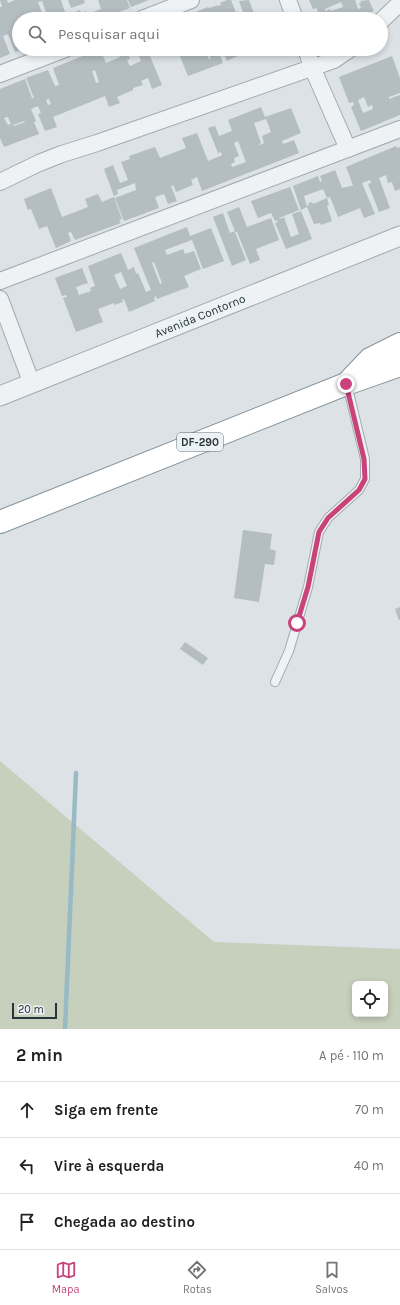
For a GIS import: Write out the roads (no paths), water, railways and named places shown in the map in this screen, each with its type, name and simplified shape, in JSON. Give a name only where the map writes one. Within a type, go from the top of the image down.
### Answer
[{"type":"highway","points":[[346,384],[370,359],[400,344]]},
{"type":"highway","name":"DF-290","points":[[0,522],[346,384],[400,365]]},
{"type":"street","points":[[160,12],[192,0]]},
{"type":"street","points":[[288,0],[292,12]]},
{"type":"street","points":[[388,14],[398,5]]},
{"type":"street","points":[[0,74],[47,56]]},
{"type":"street","points":[[308,56],[348,148]]},
{"type":"street","points":[[0,182],[39,163],[62,154],[97,144],[334,60],[340,56]]},
{"type":"street","points":[[0,281],[400,129]]},
{"type":"street","name":"Avenida Contorno","points":[[0,396],[400,236]]},
{"type":"street","points":[[0,299],[32,384]]},
{"type":"lane","points":[[275,682],[288,651],[308,587],[319,532],[328,518],[359,490],[365,479],[364,459],[346,384]]},
{"type":"waterway","points":[[65,1029],[76,773]]}]
